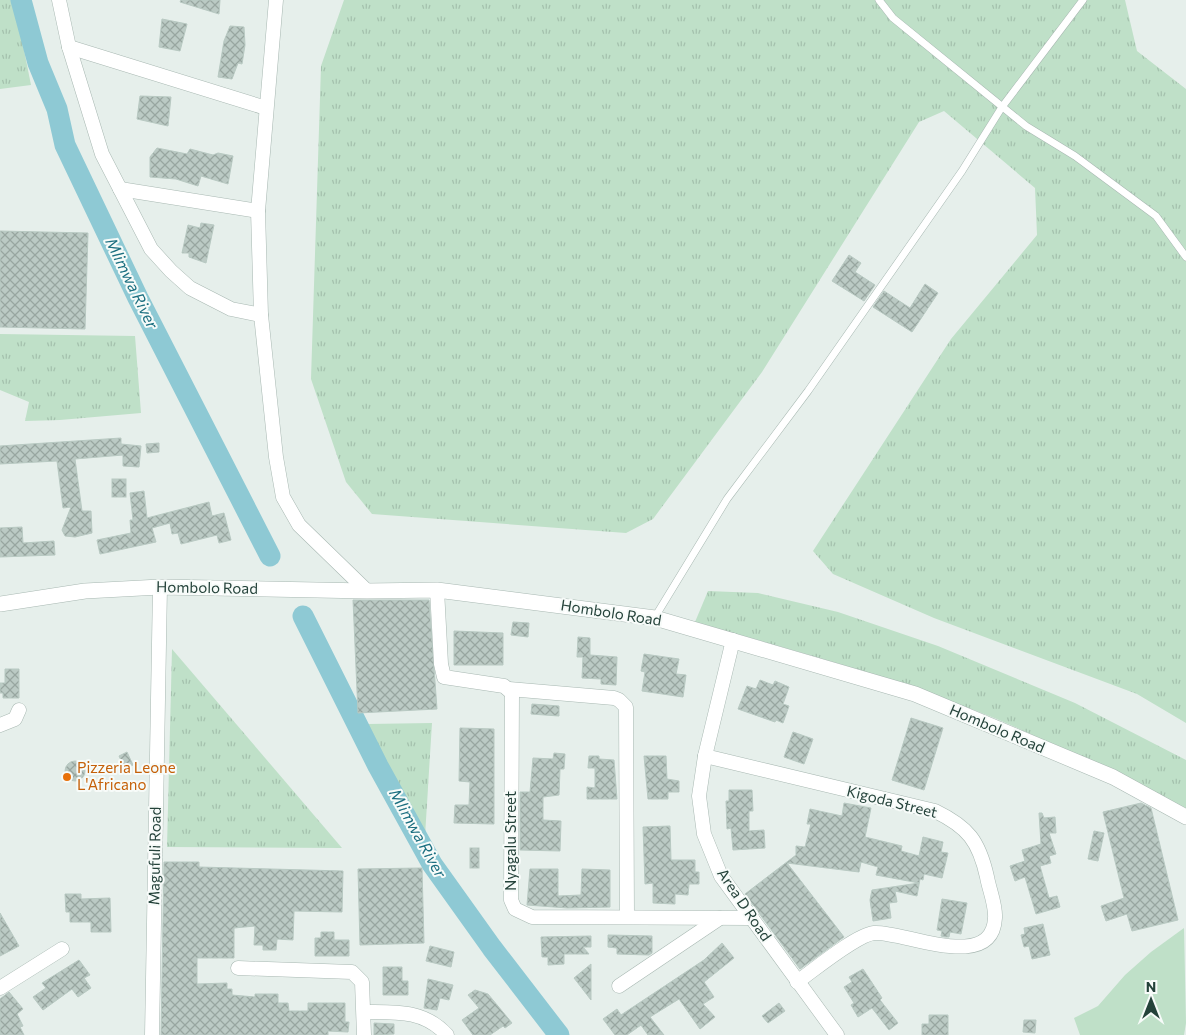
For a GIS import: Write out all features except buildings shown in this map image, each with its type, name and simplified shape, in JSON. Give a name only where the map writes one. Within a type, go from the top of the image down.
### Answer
[{"type":"street","points":[[59,0],[69,47],[102,154],[151,249],[170,272],[190,288],[231,309],[261,315]]},
{"type":"street","points":[[276,0],[258,211],[261,315],[276,457],[283,497],[299,525],[367,591]]},
{"type":"street","points":[[69,47],[266,108]]},
{"type":"street","points":[[120,189],[258,211]]},
{"type":"street","name":"Hombolo Road","points":[[0,604],[85,591],[160,587],[367,591],[437,590],[655,618],[915,694],[1113,777],[1186,817]]},
{"type":"street","name":"Magufuli Road","points":[[152,1035],[160,587]]},
{"type":"street","points":[[437,590],[441,664],[444,677],[504,686],[509,689],[614,698],[626,706],[627,916]]},
{"type":"street","name":"Area D Road","points":[[733,640],[705,756],[699,796],[704,834],[721,876],[837,1035]]},
{"type":"street","name":"Nyagalu Street","points":[[509,689],[512,699],[512,905],[520,912],[532,917],[752,918]]},
{"type":"street","points":[[0,725],[15,719],[19,710]]},
{"type":"street","name":"Kigoda Street","points":[[705,756],[935,811],[958,823],[976,843],[984,863],[996,917],[992,932],[982,941],[962,947],[946,946],[874,933],[862,937],[797,982]]},
{"type":"street","points":[[619,986],[720,918]]},
{"type":"street","points":[[0,988],[62,949]]},
{"type":"street","points":[[238,968],[352,972],[362,982],[365,1012],[364,1035]]},
{"type":"street","points":[[365,1012],[416,1014],[430,1020],[447,1035]]},
{"type":"lane","points":[[879,0],[893,18],[1026,126],[1075,156],[1156,216],[1186,257]]},
{"type":"lane","points":[[655,618],[727,499],[808,391],[962,170],[1002,107],[1084,0]]},
{"type":"green space","points":[[0,0],[14,0],[31,85],[0,89]]},
{"type":"green space","points":[[344,0],[1125,0],[1137,51],[1186,89],[1186,723],[1137,694],[934,618],[833,574],[813,551],[951,339],[1037,235],[1035,188],[944,111],[919,122],[762,372],[653,519],[626,533],[372,514],[346,482],[311,379],[321,66]]},
{"type":"green space","points":[[0,334],[135,336],[141,413],[25,421],[29,402],[0,390]]},
{"type":"green space","points":[[708,591],[758,593],[838,612],[938,646],[1075,703],[1186,760],[1186,812],[1055,745],[974,710],[870,673],[695,622]]},
{"type":"green space","points":[[172,649],[342,848],[167,847]]},
{"type":"green space","points":[[432,723],[425,836],[367,724]]},
{"type":"green space","points":[[1184,928],[1186,1023],[1184,1035],[1080,1035],[1074,1018],[1098,1006],[1125,975],[1151,952]]},
{"type":"waterway","name":"Mlimwa River","points":[[21,0],[38,63],[57,109],[65,145],[138,298],[270,556]]},
{"type":"waterway","name":"Mlimwa River","points":[[303,616],[378,766],[432,864],[492,948],[559,1035]]},
{"type":"place","name":"Pizzeria Leone L'Africano","points":[[67,777]]}]
